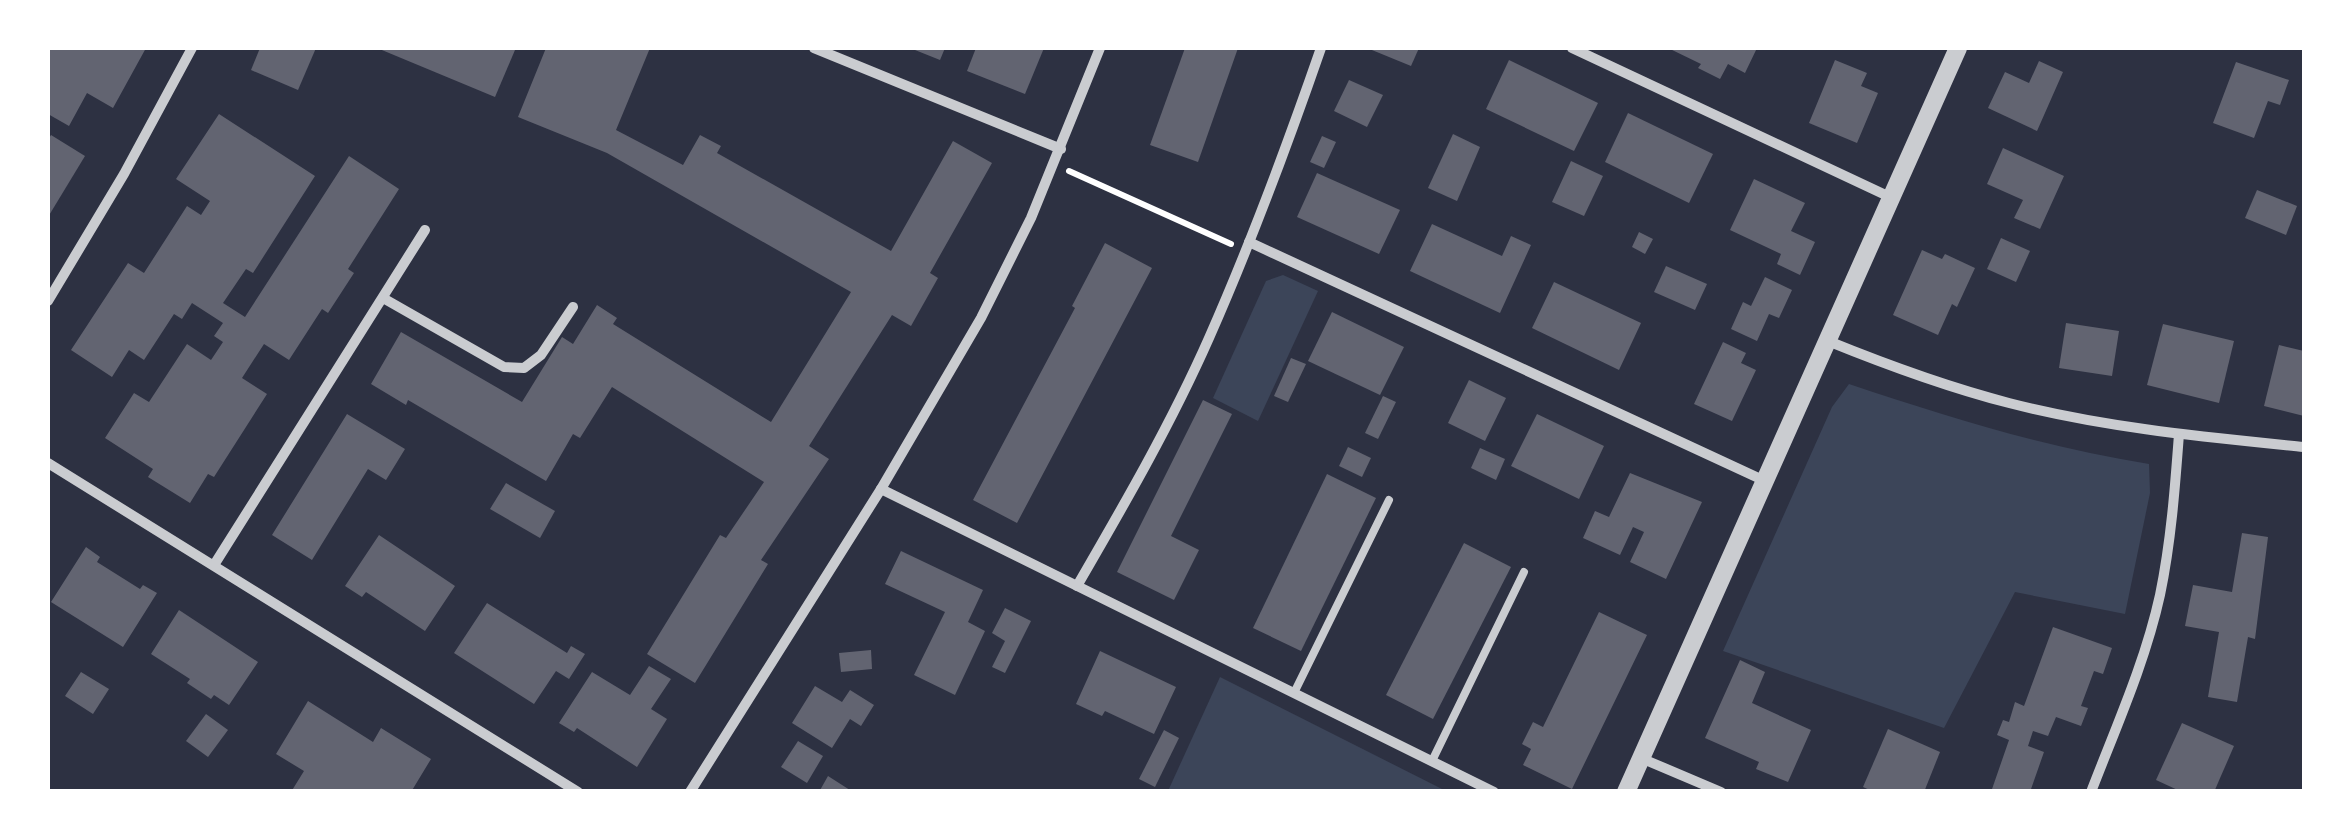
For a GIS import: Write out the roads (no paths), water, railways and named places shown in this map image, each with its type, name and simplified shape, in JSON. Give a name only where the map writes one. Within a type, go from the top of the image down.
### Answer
[{"type":"street","points":[[48,300],[124,174],[192,48]]},
{"type":"street","points":[[814,48],[1062,148]]},
{"type":"street","points":[[690,792],[880,490],[981,318],[1062,148],[1100,48]]},
{"type":"street","points":[[1078,586],[1143,471],[1208,341],[1321,48]]},
{"type":"street","points":[[1572,48],[1892,198]]},
{"type":"street","points":[[1626,792],[1958,48]]},
{"type":"street","points":[[214,565],[425,230]]},
{"type":"street","points":[[1247,246],[1765,481]]},
{"type":"street","points":[[383,298],[504,366],[524,368],[540,355],[574,308]]},
{"type":"street","points":[[1828,341],[1948,386],[2012,404],[2179,434],[2304,448]]},
{"type":"street","points":[[2090,792],[2138,672],[2160,596],[2172,520],[2179,434]]},
{"type":"street","points":[[48,463],[578,792]]},
{"type":"street","points":[[880,490],[1494,792]]},
{"type":"street","points":[[1643,759],[1721,792]]},
{"type":"lane","points":[[1294,692],[1389,500]]},
{"type":"lane","points":[[1432,760],[1524,572]]}]
